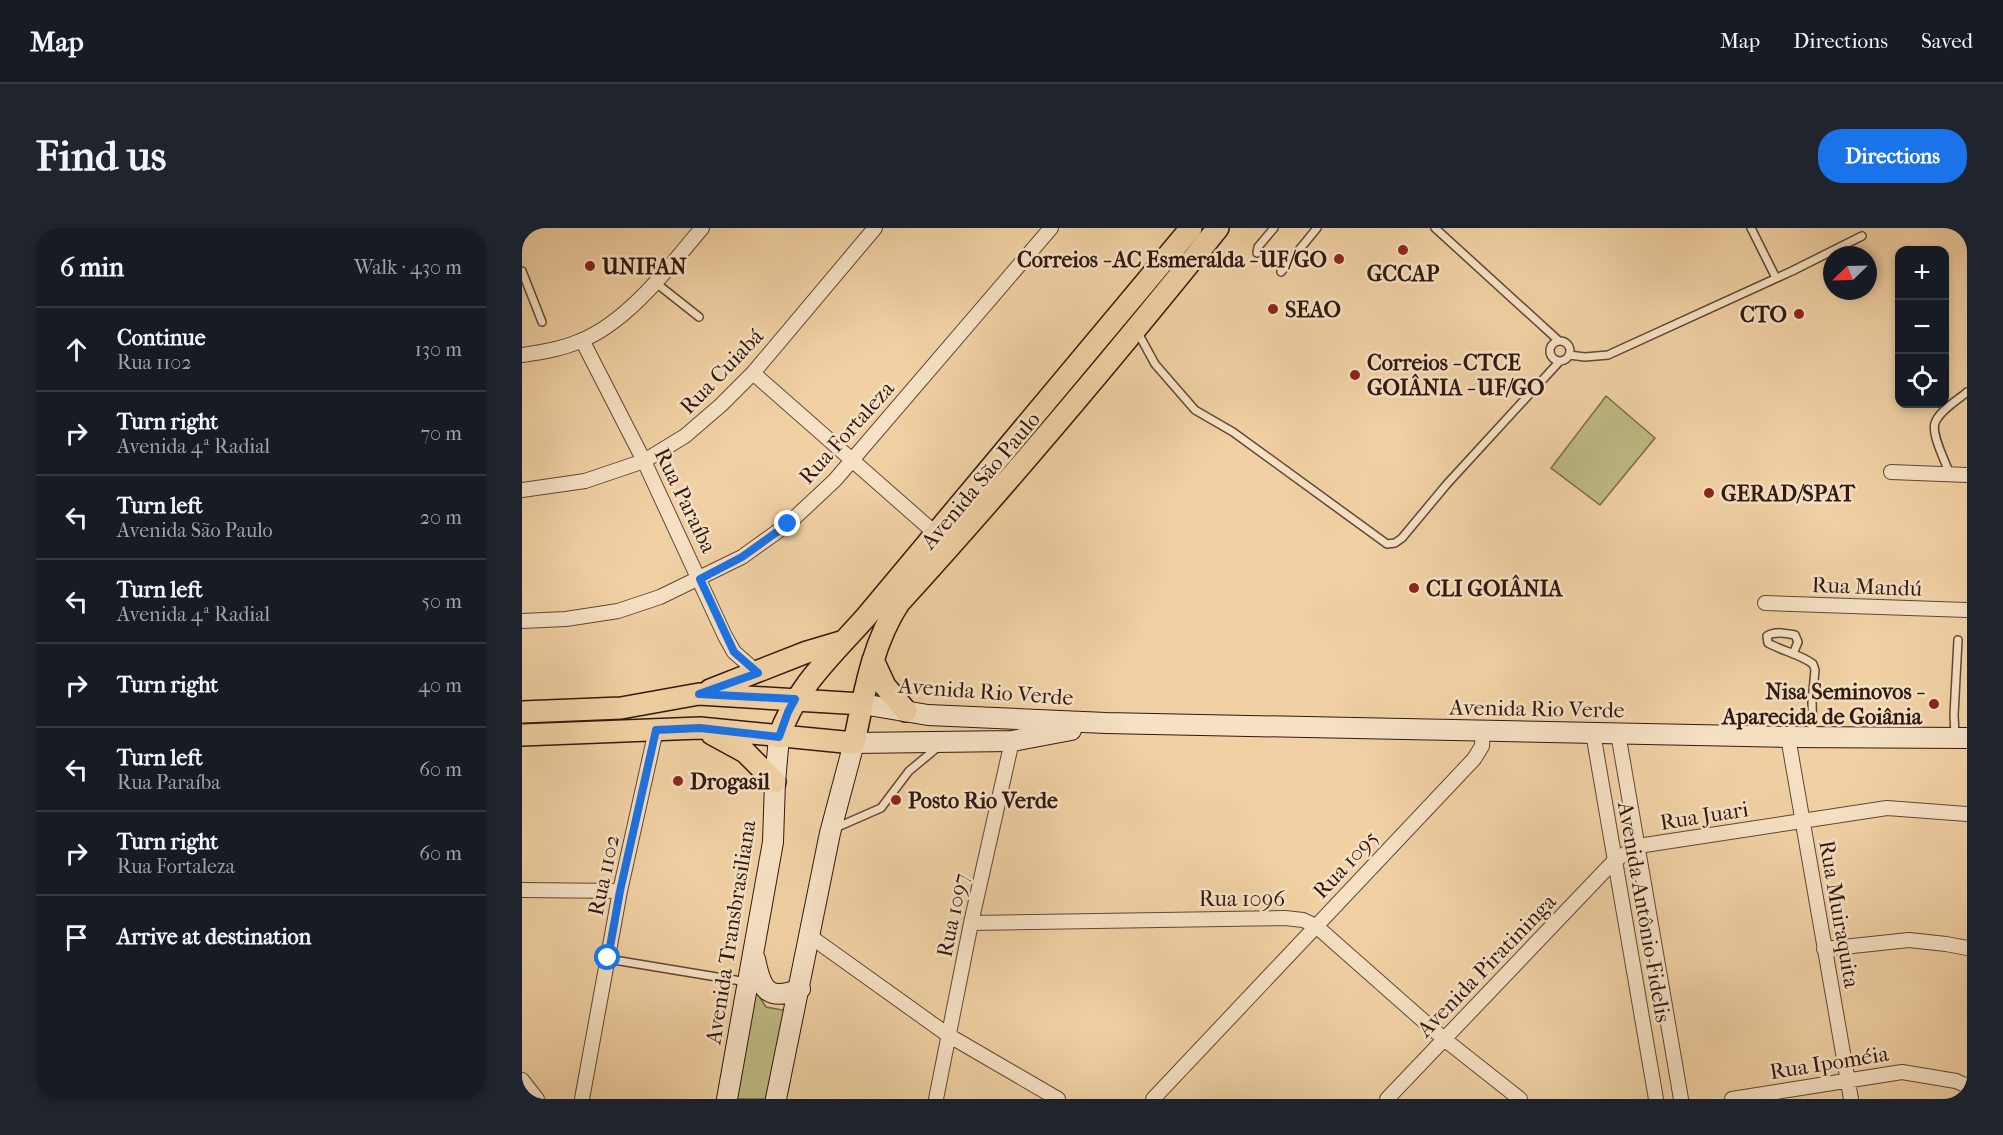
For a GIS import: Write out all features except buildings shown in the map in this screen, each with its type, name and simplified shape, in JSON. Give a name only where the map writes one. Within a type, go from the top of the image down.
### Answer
[{"type":"main road","name":"Avenida São Paulo","points":[[854,743],[873,660],[890,617],[899,603],[970,525],[1137,330],[1218,228]]},
{"type":"main road","name":"Avenida São Paulo","points":[[779,737],[795,699],[1188,229]]},
{"type":"main road","points":[[1183,271],[1197,243],[1188,229]]},
{"type":"main road","points":[[522,711],[621,708],[699,694],[758,673],[807,652],[844,641]]},
{"type":"main road","points":[[873,660],[885,686],[906,711]]},
{"type":"main road","points":[[699,694],[862,704]]},
{"type":"main road","points":[[700,728],[745,752],[775,782]]},
{"type":"main road","points":[[522,735],[700,728],[854,743]]},
{"type":"street","points":[[522,355],[555,350],[582,340],[610,324],[656,283],[702,228]]},
{"type":"street","name":"Rua Cuiabá","points":[[522,490],[585,481],[644,461],[685,436],[722,405],[753,373],[875,228]]},
{"type":"street","name":"Rua Fortaleza","points":[[522,621],[566,619],[618,611],[660,597],[742,557],[788,524],[835,480],[1051,228]]},
{"type":"street","name":"Rua Paraíba","points":[[582,340],[644,461],[734,652],[758,673]]},
{"type":"street","points":[[753,373],[935,533]]},
{"type":"street","points":[[1891,472],[1967,476]]},
{"type":"street","name":"Rua Mandú","points":[[1765,603],[1967,610]]},
{"type":"street","name":"Avenida Rio Verde","points":[[862,704],[928,715],[1106,723],[1618,734],[1961,738]]},
{"type":"street","name":"Avenida Rio Verde","points":[[854,743],[1012,741],[1106,723]]},
{"type":"street","name":"Rua 1102","points":[[582,1099],[620,891],[656,730]]},
{"type":"street","name":"Rua 1095","points":[[1153,1099],[1474,759],[1482,746],[1483,731]]},
{"type":"street","name":"Avenida Antônio Fidelis","points":[[1593,733],[1656,1099]]},
{"type":"street","name":"Avenida Antônio Fidelis","points":[[1618,734],[1681,1099]]},
{"type":"street","name":"Rua Muiraquita","points":[[1788,736],[1851,1099]]},
{"type":"street","name":"Avenida Transbrasiliana","points":[[727,1099],[772,842],[779,737]]},
{"type":"street","name":"Rua 1097","points":[[936,1099],[971,923],[1012,741]]},
{"type":"street","points":[[776,1099],[811,938],[831,830],[854,743]]},
{"type":"street","name":"Rua Juari","points":[[1615,860],[1638,846],[1887,808],[1967,814]]},
{"type":"street","name":"Avenida Piratininga","points":[[1387,1099],[1615,860]]},
{"type":"street","points":[[522,890],[620,891]]},
{"type":"street","name":"Rua 1096","points":[[971,923],[1285,918],[1303,920],[1316,926],[1444,1039],[1520,1099]]},
{"type":"street","points":[[811,938],[948,1035],[1058,1099]]},
{"type":"street","points":[[1824,949],[1910,940],[1967,948]]},
{"type":"street","points":[[753,947],[760,981],[764,988],[778,995],[800,989]]},
{"type":"street","name":"Rua Ipoméia","points":[[1732,1099],[1902,1072],[1956,1081],[1967,1086]]},
{"type":"street","points":[[522,1080],[537,1099]]},
{"type":"lane","points":[[1257,253],[1258,247],[1274,228]]},
{"type":"lane","points":[[1281,272],[1317,228]]},
{"type":"lane","points":[[1435,228],[1559,341]]},
{"type":"lane","points":[[1751,228],[1776,278]]},
{"type":"lane","points":[[1569,355],[1585,357],[1608,355],[1862,236]]},
{"type":"lane","points":[[522,272],[542,322]]},
{"type":"lane","points":[[656,283],[699,317]]},
{"type":"lane","points":[[1137,330],[1155,364],[1195,410],[1242,439],[1387,544],[1395,543],[1402,538],[1447,484],[1559,362],[1565,360],[1569,355],[1569,346],[1559,341],[1552,344],[1549,351],[1552,358],[1559,362]]},
{"type":"lane","points":[[1950,475],[1935,431],[1935,423],[1967,392]]},
{"type":"lane","points":[[1793,654],[1798,642],[1795,635],[1780,633],[1767,636],[1767,643],[1813,664],[1815,670],[1812,702],[1813,737]]},
{"type":"lane","points":[[1958,640],[1954,715],[1961,738]]},
{"type":"lane","points":[[831,830],[881,808],[909,771],[943,743]]},
{"type":"lane","points":[[608,958],[747,982]]},
{"type":"shaded area","points":[[1606,396],[1655,438],[1600,505],[1551,468]]},
{"type":"shaded area","points":[[755,990],[766,1007],[782,1010],[792,1003],[770,1099],[735,1099]]},
{"type":"place","name":"GCCAP","points":[[1403,250]]},
{"type":"place","name":"Correios - AC Esmeralda - UF/GO","points":[[1339,259]]},
{"type":"place","name":"UNIFAN","points":[[590,266]]},
{"type":"place","name":"SEAO","points":[[1273,309]]},
{"type":"place","name":"CTO","points":[[1799,314]]},
{"type":"place","name":"Correios - CTCE GOIÂNIA - UF/GO","points":[[1355,375]]},
{"type":"place","name":"GERAD/SPAT","points":[[1709,493]]},
{"type":"place","name":"CLI GOIÂNIA","points":[[1414,588]]},
{"type":"place","name":"Nisa Seminovos - Aparecida de Goiânia","points":[[1934,704]]},
{"type":"place","name":"Drogasil","points":[[678,781]]},
{"type":"place","name":"Posto Rio Verde","points":[[896,800]]},
{"type":"route","points":[[608,958],[620,891],[656,730],[700,728],[779,737],[795,699],[699,694],[758,673],[734,652],[700,579],[742,557],[788,524]]}]
